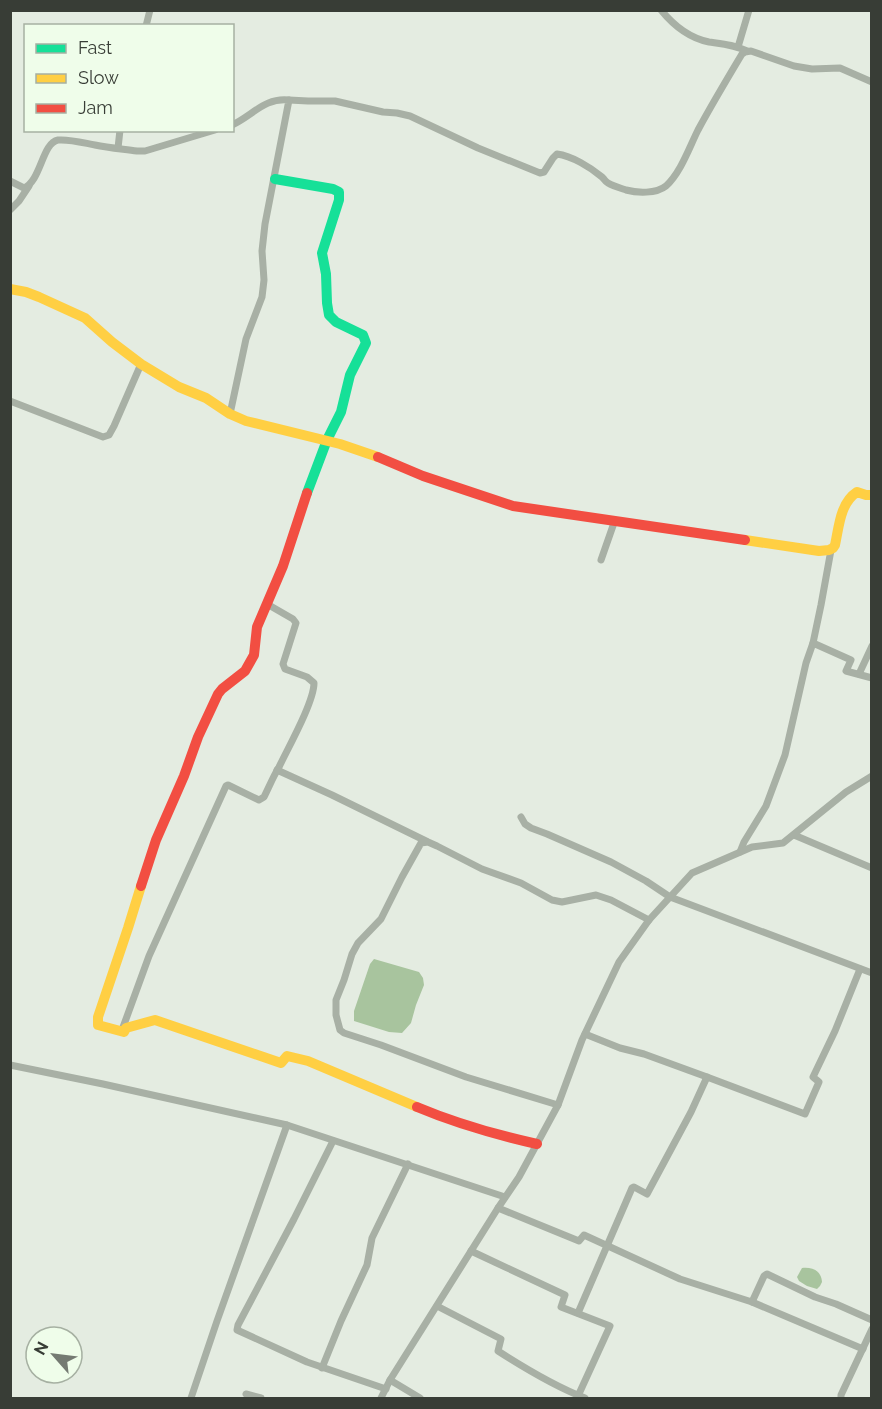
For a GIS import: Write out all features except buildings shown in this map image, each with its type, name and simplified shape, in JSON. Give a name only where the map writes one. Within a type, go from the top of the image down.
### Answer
[{"type":"street","points":[[662,10],[678,28],[691,36],[753,51],[794,66],[812,69],[840,68],[872,82]]},
{"type":"street","points":[[738,47],[749,10]]},
{"type":"street","points":[[234,124],[266,103],[277,100],[335,101],[410,116],[477,148],[538,173],[544,172],[557,154],[582,164],[610,184],[632,191],[654,191],[666,186],[673,176],[742,54],[747,51]]},
{"type":"street","points":[[231,414],[246,339],[262,297],[264,280],[262,251],[265,224],[289,100]]},
{"type":"street","points":[[118,148],[120,132]]},
{"type":"street","points":[[10,210],[29,186],[53,142],[58,140],[137,151],[153,149],[208,132]]},
{"type":"street","points":[[274,179],[333,189],[340,193],[322,253],[329,315],[336,322],[363,335],[366,343],[350,375],[341,411],[312,478],[283,566],[257,627],[254,655],[245,671],[222,689],[215,700],[156,840],[97,1021],[98,1025],[124,1032],[126,1028],[155,1020],[281,1063],[287,1056],[308,1061],[431,1113],[537,1144]]},
{"type":"street","points":[[10,181],[24,188],[29,186]]},
{"type":"street","points":[[10,289],[46,299],[85,318],[141,364],[179,387],[206,398],[231,414],[255,424],[327,440],[367,452],[423,476],[513,506],[801,549],[831,550]]},
{"type":"street","points":[[10,401],[103,437],[109,435],[114,426],[141,364]]},
{"type":"street","points":[[740,852],[766,806],[785,755],[806,663],[813,643],[831,550],[834,547],[839,524],[852,494],[857,492],[872,495]]},
{"type":"street","points":[[601,561],[615,520]]},
{"type":"street","points":[[121,1032],[149,956],[226,786],[259,800],[265,796],[311,697],[314,683],[308,677],[285,669],[283,664],[296,623],[267,603]]},
{"type":"street","points":[[813,643],[851,660],[846,671],[872,678]]},
{"type":"street","points":[[859,674],[872,646]]},
{"type":"street","points":[[277,770],[482,869],[521,883],[552,900],[562,902],[596,895],[611,900],[649,920]]},
{"type":"street","points":[[381,1398],[390,1380],[519,1178],[558,1105],[585,1034],[619,962],[649,920],[692,873],[752,847],[783,843],[846,792],[872,776]]},
{"type":"street","points":[[520,817],[531,828],[611,862],[670,897],[872,973]]},
{"type":"street","points":[[794,835],[872,868]]},
{"type":"street","points":[[428,842],[422,843],[418,848],[381,919],[366,933],[352,954],[336,1000],[337,1023],[340,1030],[466,1077],[558,1105]]},
{"type":"street","points":[[585,1034],[805,1114],[819,1082],[813,1078],[860,969]]},
{"type":"street","points":[[10,1065],[287,1125],[505,1197]]},
{"type":"street","points":[[578,1313],[632,1188],[648,1193],[707,1077]]},
{"type":"street","points":[[191,1398],[287,1125]]},
{"type":"street","points":[[333,1140],[237,1329],[239,1332],[322,1368],[386,1389]]},
{"type":"street","points":[[322,1368],[367,1265],[372,1238],[408,1164]]},
{"type":"street","points":[[498,1208],[579,1240],[584,1235],[680,1279],[752,1302],[863,1349]]},
{"type":"street","points":[[437,1306],[501,1339],[498,1351],[546,1380],[581,1397],[610,1326],[561,1307],[565,1296],[563,1294],[471,1251]]},
{"type":"street","points":[[752,1302],[767,1274],[815,1297],[872,1320]]},
{"type":"street","points":[[841,1398],[872,1329]]},
{"type":"street","points":[[390,1380],[420,1398]]},
{"type":"street","points":[[246,1394],[261,1398]]},
{"type":"shaded area","points":[[374,959],[419,972],[423,978],[424,985],[411,1023],[402,1033],[389,1032],[354,1021],[354,1011],[370,964]]},
{"type":"shaded area","points":[[802,1268],[818,1272],[822,1282],[817,1289],[799,1281],[797,1277]]},
{"type":"traffic: fast","points":[[275,179],[339,192],[339,200],[322,253],[329,315],[336,322],[363,335],[366,343],[350,375],[341,412],[327,440],[307,493]]},
{"type":"traffic: slow","points":[[10,289],[39,297],[85,318],[141,364],[179,387],[206,398],[230,414],[246,421],[340,444],[378,457]]},
{"type":"traffic: slow","points":[[745,540],[819,551],[829,550],[835,545],[841,516],[847,502],[857,492],[872,495]]},
{"type":"traffic: slow","points":[[141,886],[98,1017],[98,1025],[124,1032],[126,1028],[155,1020],[281,1063],[287,1056],[308,1061],[417,1107]]},
{"type":"traffic: jam","points":[[378,457],[423,476],[513,506],[745,540]]},
{"type":"traffic: jam","points":[[141,886],[156,840],[218,694],[245,671],[254,655],[257,627],[283,566],[307,493]]},
{"type":"traffic: jam","points":[[417,1107],[476,1128],[537,1144]]}]
